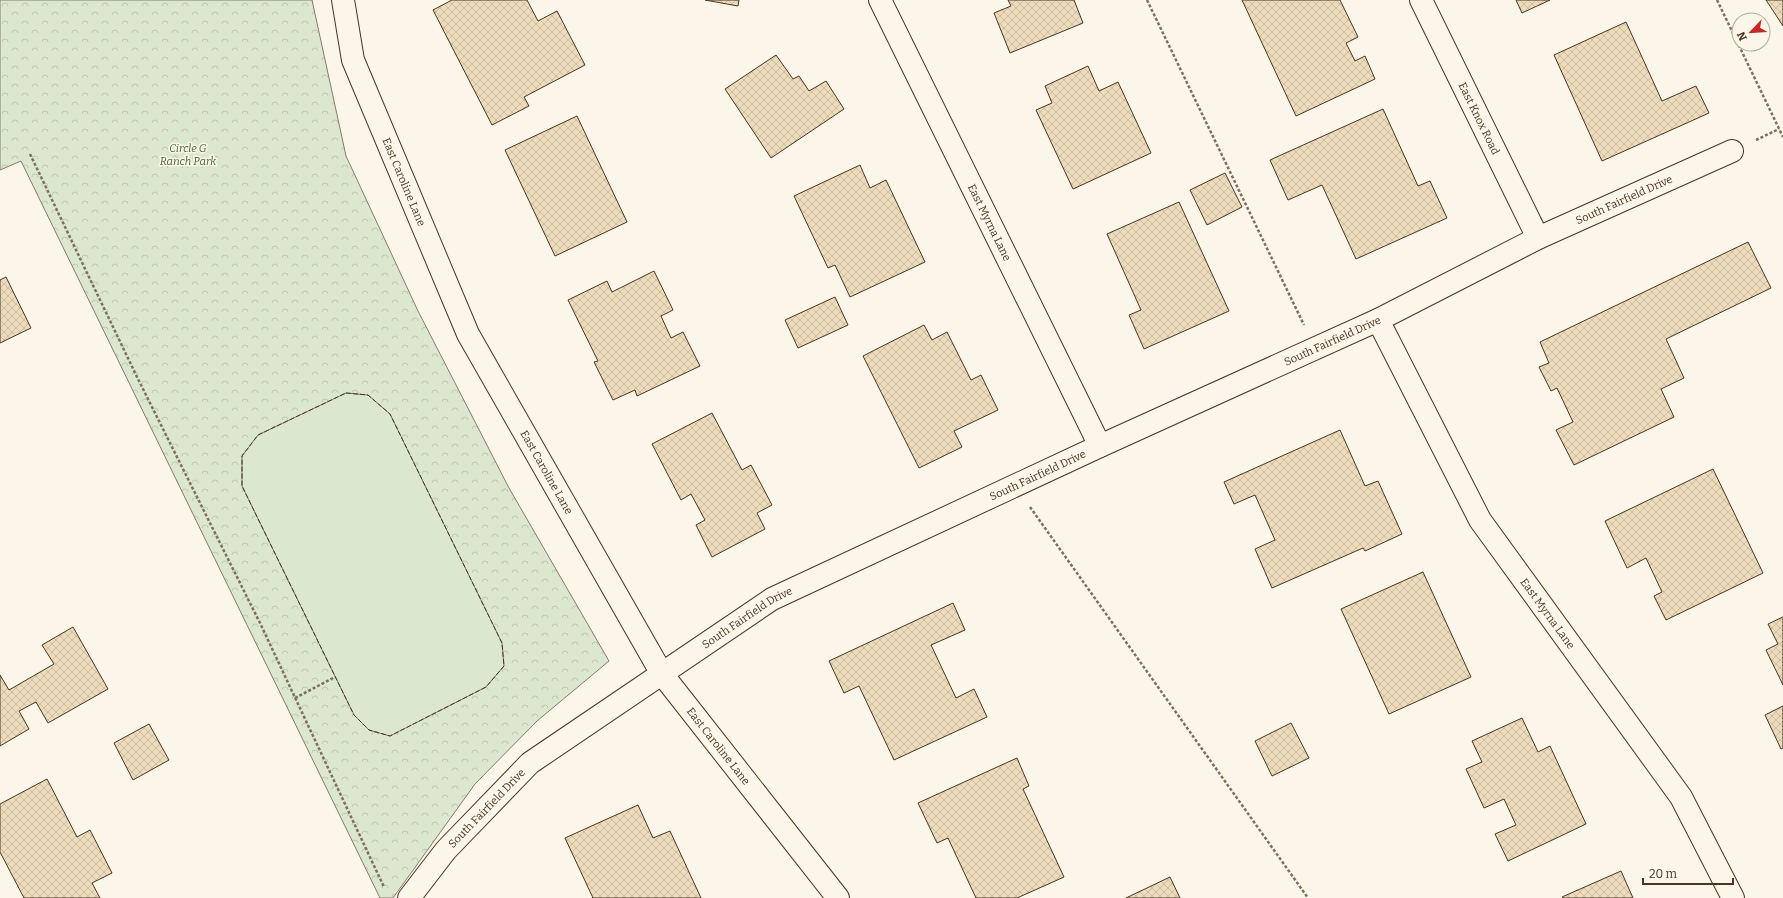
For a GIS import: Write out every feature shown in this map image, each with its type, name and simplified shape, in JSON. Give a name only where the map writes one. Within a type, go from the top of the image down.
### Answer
[{"type":"street","name":"East Caroline Lane","points":[[343,0],[353,60],[468,334],[662,674],[838,898]]},
{"type":"street","name":"East Myrna Lane","points":[[880,0],[1100,446]]},
{"type":"street","name":"East Knox Road","points":[[1421,0],[1538,238]]},
{"type":"street","name":"South Fairfield Drive","points":[[409,898],[446,850],[530,764],[772,599],[1015,485],[1378,320],[1538,238],[1732,151]]},
{"type":"street","name":"East Myrna Lane","points":[[1378,320],[1480,520],[1680,797],[1733,898]]},
{"type":"path","points":[[1147,0],[1315,348]]},
{"type":"path","points":[[1717,0],[1783,137]]},
{"type":"path","points":[[30,154],[137,377],[260,623],[387,892]]},
{"type":"path","points":[[1015,485],[1308,898]]},
{"type":"path","points":[[295,698],[336,677]]},
{"type":"green space","name":"Circle G Ranch Park","points":[[0,0],[312,0],[346,156],[418,311],[509,488],[609,661],[537,721],[475,784],[393,898],[380,898],[21,161],[0,170]]},
{"type":"green space","points":[[346,393],[368,395],[390,414],[502,643],[504,666],[486,687],[390,736],[369,730],[354,715],[242,486],[242,456],[258,435]]},
{"type":"building","points":[[452,0],[527,0],[538,21],[557,11],[585,65],[524,97],[529,106],[492,125],[433,10]]},
{"type":"building","points":[[705,0],[739,0],[738,6]]},
{"type":"building","points":[[1008,0],[1074,0],[1083,23],[1010,53],[994,13],[1011,6]]},
{"type":"building","points":[[1242,0],[1340,0],[1358,37],[1346,43],[1355,61],[1365,56],[1375,79],[1296,116]]},
{"type":"building","points":[[1516,0],[1550,0],[1522,13]]},
{"type":"building","points":[[1766,0],[1783,0],[1783,26]]},
{"type":"building","points":[[1626,22],[1662,101],[1696,86],[1709,113],[1602,161],[1554,55]]},
{"type":"building","points":[[776,55],[793,79],[799,76],[809,91],[826,81],[844,109],[771,158],[725,89]]},
{"type":"building","points":[[1088,66],[1099,91],[1118,82],[1151,153],[1073,189],[1036,110],[1052,103],[1045,86]]},
{"type":"building","points":[[1383,109],[1418,186],[1430,181],[1447,218],[1356,259],[1322,185],[1288,200],[1270,160]]},
{"type":"building","points":[[577,116],[627,222],[555,256],[505,150]]},
{"type":"building","points":[[860,165],[870,188],[886,180],[925,262],[850,297],[835,265],[828,268],[794,196]]},
{"type":"building","points":[[1225,173],[1242,207],[1207,225],[1190,190]]},
{"type":"building","points":[[1179,202],[1229,311],[1144,349],[1129,315],[1141,310],[1107,234]]},
{"type":"building","points":[[1748,242],[1771,288],[1666,339],[1684,378],[1661,389],[1674,417],[1574,465],[1556,430],[1573,422],[1557,388],[1551,391],[1539,367],[1549,363],[1540,342]]},
{"type":"building","points":[[654,271],[673,310],[661,316],[671,338],[683,332],[700,366],[637,396],[635,390],[613,400],[594,362],[598,361],[568,300],[607,281],[612,292]]},
{"type":"building","points":[[6,277],[31,328],[0,343],[0,280]]},
{"type":"building","points":[[835,297],[848,325],[798,348],[785,320]]},
{"type":"building","points":[[924,325],[932,340],[947,332],[971,380],[981,375],[998,410],[954,431],[962,447],[919,468],[863,356]]},
{"type":"building","points":[[712,413],[742,470],[751,465],[772,505],[757,513],[765,529],[712,557],[696,525],[705,520],[691,494],[681,500],[652,444]]},
{"type":"building","points":[[1340,430],[1365,486],[1378,481],[1402,534],[1365,551],[1363,548],[1272,588],[1255,549],[1275,540],[1255,495],[1234,504],[1224,482]]},
{"type":"building","points":[[1713,469],[1763,573],[1666,620],[1654,596],[1662,592],[1646,558],[1627,568],[1605,521]]},
{"type":"building","points":[[1423,572],[1471,677],[1389,714],[1341,609]]},
{"type":"building","points":[[953,603],[965,630],[931,645],[956,698],[974,689],[987,717],[894,760],[859,686],[844,693],[829,661]]},
{"type":"building","points":[[1783,617],[1783,685],[1766,650],[1778,644],[1768,624]]},
{"type":"building","points":[[73,627],[108,689],[48,723],[36,702],[19,711],[29,729],[0,746],[0,675],[9,690],[54,664],[42,645]]},
{"type":"building","points":[[1783,706],[1783,748],[1781,749],[1765,715]]},
{"type":"building","points":[[1522,718],[1538,752],[1550,746],[1586,824],[1508,861],[1495,834],[1516,825],[1504,799],[1484,808],[1466,769],[1482,762],[1472,741]]},
{"type":"building","points":[[1291,723],[1309,758],[1272,776],[1255,741]]},
{"type":"building","points":[[149,724],[169,760],[133,780],[114,743]]},
{"type":"building","points":[[1017,758],[1029,786],[1023,789],[1064,877],[1017,898],[976,898],[948,838],[937,843],[918,803]]},
{"type":"building","points":[[47,779],[77,837],[90,830],[112,873],[92,883],[100,898],[24,898],[0,852],[0,804]]},
{"type":"building","points":[[638,805],[653,838],[670,831],[701,898],[593,898],[565,838]]},
{"type":"building","points":[[1621,871],[1633,898],[1562,897]]},
{"type":"building","points":[[1170,877],[1180,898],[1126,898]]},
{"type":"fence","points":[[346,393],[368,395],[390,414],[502,643],[504,666],[486,687],[390,736],[369,730],[354,715],[242,486],[242,456],[258,435],[346,393]]}]
